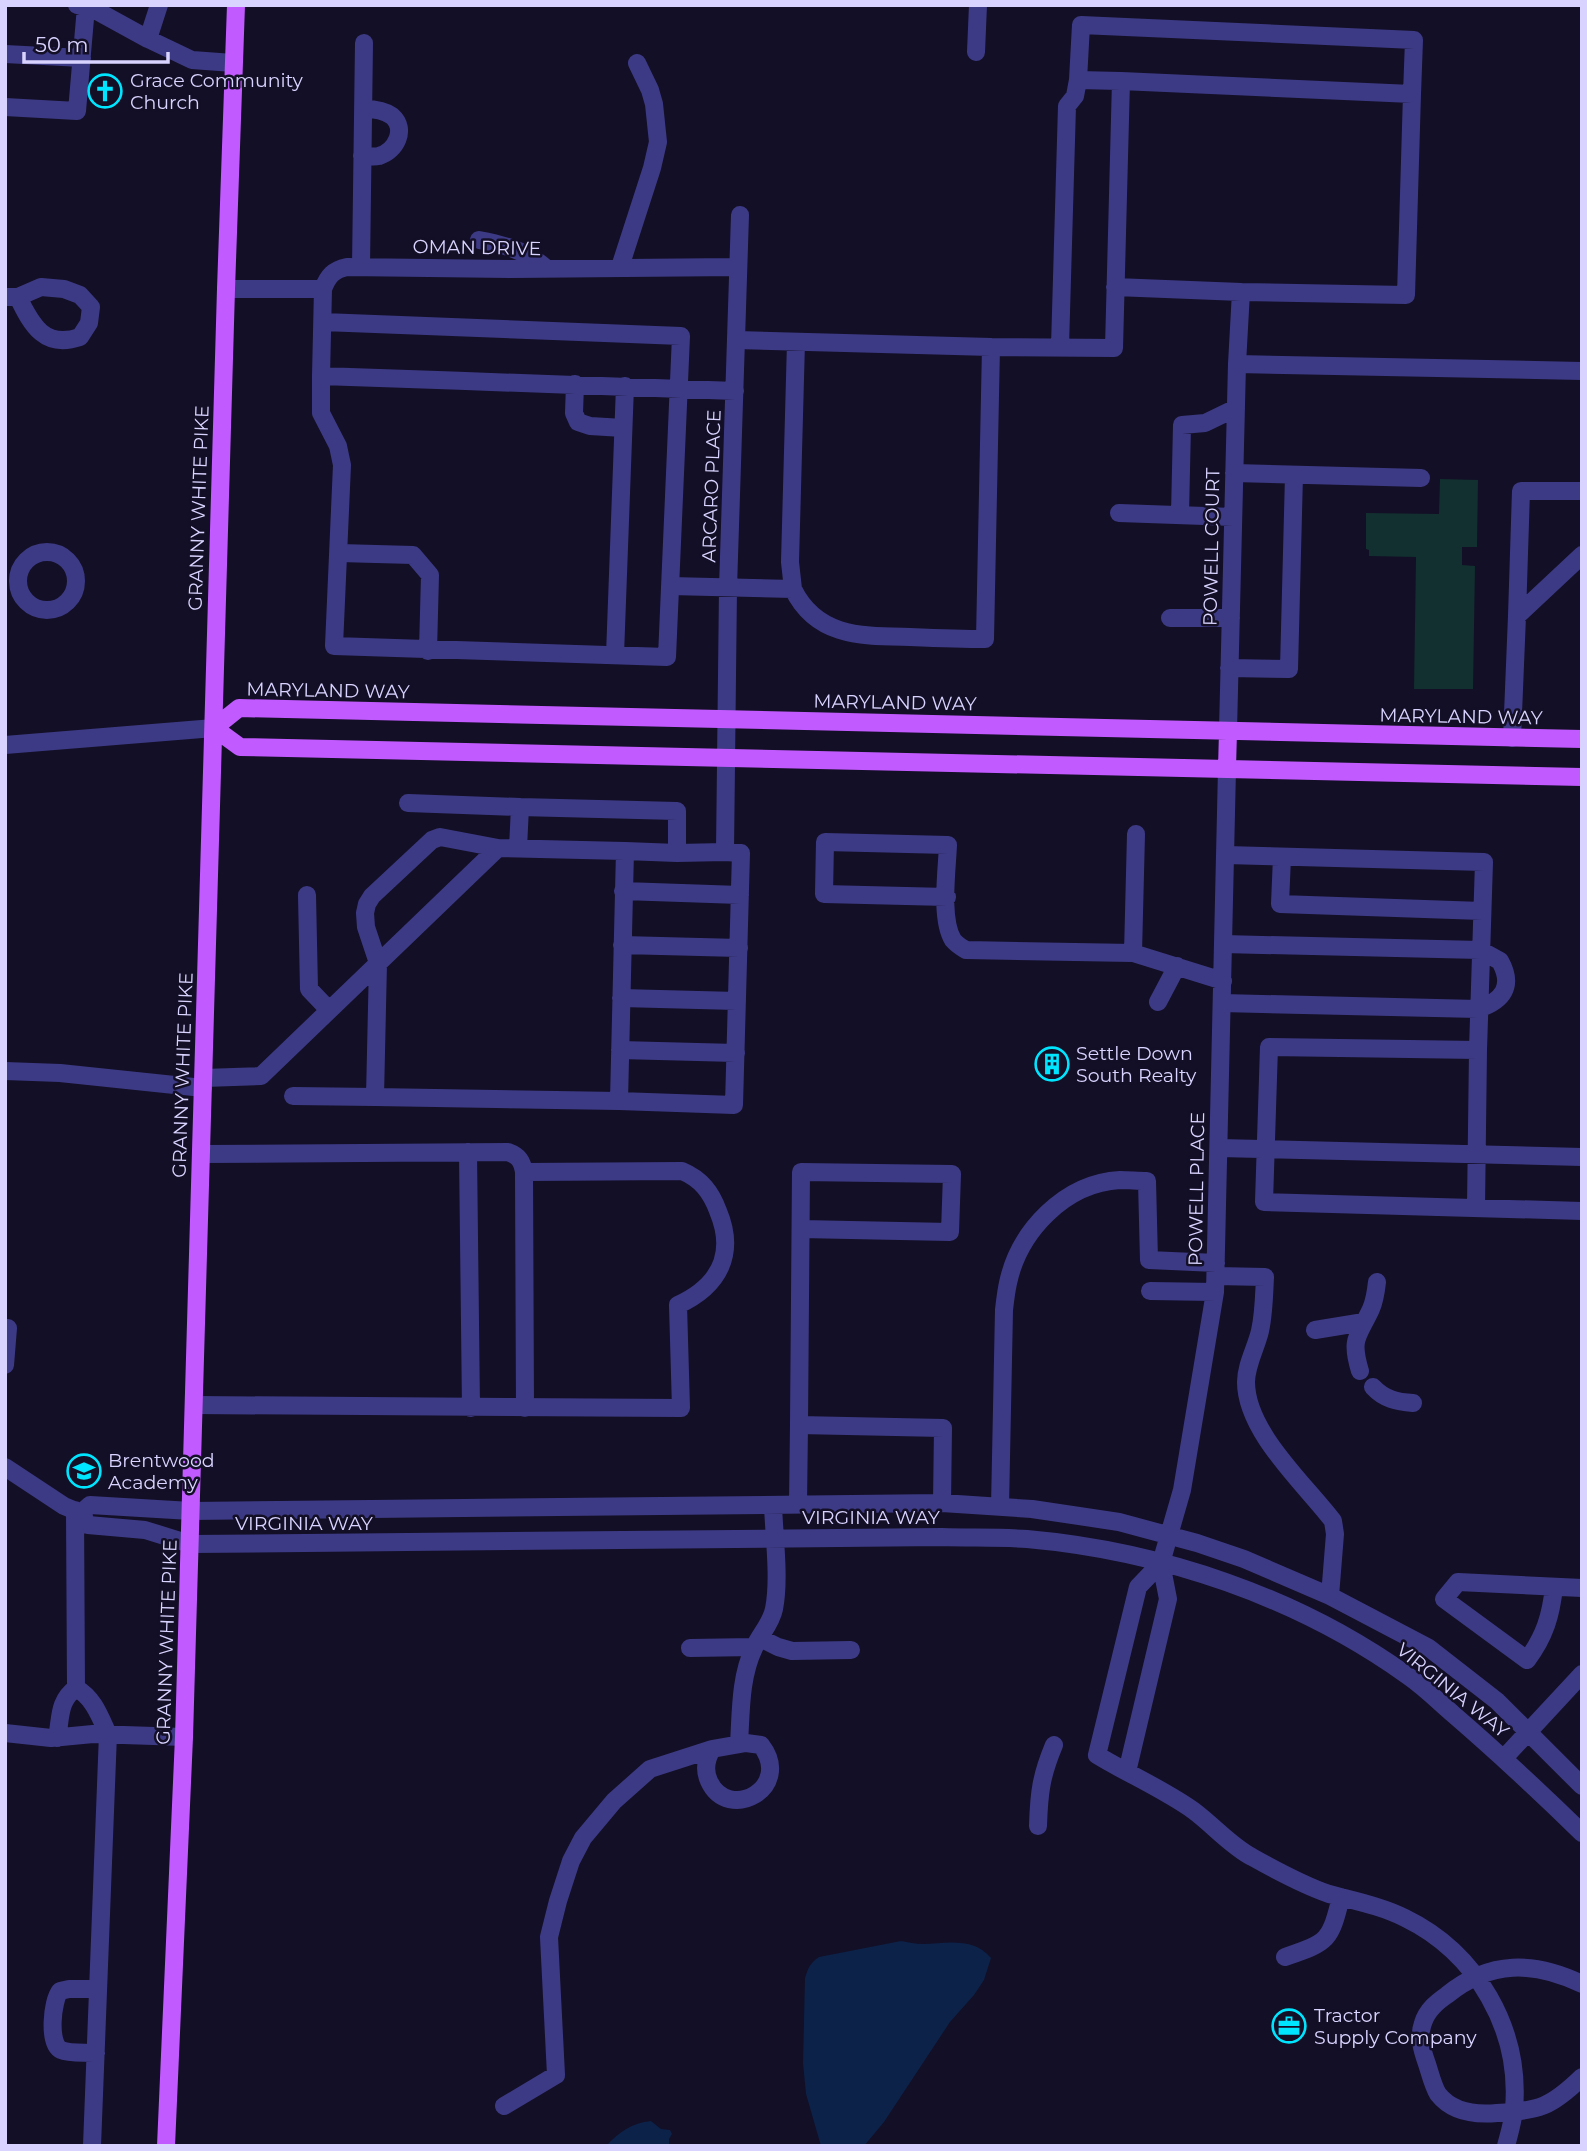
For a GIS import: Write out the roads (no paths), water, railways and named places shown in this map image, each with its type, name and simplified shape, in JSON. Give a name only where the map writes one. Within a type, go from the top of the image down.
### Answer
[{"type":"main road","name":"GRANNY WHITE PIKE","points":[[166,2146],[184,1737],[236,5]]},
{"type":"main road","name":"MARYLAND WAY","points":[[214,728],[239,708],[1582,739]]},
{"type":"main road","points":[[214,728],[240,747],[1582,777]]},
{"type":"main road","points":[[1227,769],[1228,731]]},
{"type":"street","points":[[148,39],[159,5]]},
{"type":"street","points":[[976,52],[978,5]]},
{"type":"street","points":[[5,107],[77,111],[82,58],[82,6],[191,60],[233,63]]},
{"type":"street","points":[[1060,347],[1067,106],[1075,96],[1078,80],[1081,25],[1414,40],[1406,295],[1115,287]]},
{"type":"street","points":[[361,267],[364,43]]},
{"type":"street","points":[[5,54],[82,58]]},
{"type":"street","points":[[620,267],[658,142],[654,104],[637,63]]},
{"type":"street","points":[[1078,80],[1412,94]]},
{"type":"street","points":[[736,340],[1114,348],[1121,81]]},
{"type":"street","points":[[362,156],[377,156],[387,152],[395,145],[399,132],[399,126],[391,115],[364,108]]},
{"type":"street","name":"ARCARO PLACE","points":[[725,852],[728,588],[740,215]]},
{"type":"street","points":[[479,240],[511,246],[546,268]]},
{"type":"street","name":"OMAN DRIVE","points":[[323,289],[333,272],[347,267],[738,267]]},
{"type":"street","points":[[226,289],[323,289],[321,413],[338,446],[342,465],[334,646],[667,657],[681,336],[323,322]]},
{"type":"street","name":"POWELL COURT","points":[[1228,731],[1241,292]]},
{"type":"street","points":[[796,342],[790,562],[793,589],[804,607],[824,623],[844,632],[877,636],[985,639],[991,347]]},
{"type":"street","points":[[1237,364],[1582,371]]},
{"type":"street","points":[[321,376],[735,391]]},
{"type":"street","points":[[575,384],[574,413],[578,422],[590,426],[623,428]]},
{"type":"street","points":[[615,655],[625,386]]},
{"type":"street","points":[[1180,515],[1182,425],[1205,423],[1236,408]]},
{"type":"street","points":[[1234,473],[1421,478]]},
{"type":"street","points":[[1229,668],[1289,669],[1294,475]]},
{"type":"street","points":[[1512,738],[1521,491],[1582,491]]},
{"type":"street","points":[[1119,513],[1233,517]]},
{"type":"street","points":[[339,553],[413,555],[430,575],[428,650]]},
{"type":"street","points":[[1517,616],[1582,555]]},
{"type":"street","points":[[670,586],[793,589]]},
{"type":"street","points":[[1170,618],[1231,618]]},
{"type":"street","points":[[5,745],[214,728]]},
{"type":"street","name":"POWELL PLACE","points":[[1161,1563],[1182,1490],[1215,1277],[1227,769]]},
{"type":"street","points":[[408,803],[677,811],[677,852]]},
{"type":"street","points":[[518,848],[520,807]]},
{"type":"street","points":[[1133,953],[1136,835]]},
{"type":"street","points":[[293,1096],[734,1105],[741,853],[498,848],[449,838],[432,840],[372,897],[365,913],[366,926],[378,963],[375,1097]]},
{"type":"street","points":[[947,897],[824,894],[825,842],[948,845],[947,920],[952,938],[958,946],[966,950],[1133,953],[1223,981]]},
{"type":"street","points":[[5,1071],[203,1083],[261,1076],[498,848]]},
{"type":"street","points":[[619,1101],[625,851]]},
{"type":"street","points":[[1226,855],[1484,862],[1478,1009],[1476,1207]]},
{"type":"street","points":[[1282,857],[1280,904],[1482,911]]},
{"type":"street","points":[[623,891],[740,895]]},
{"type":"street","points":[[307,895],[309,989],[329,1010]]},
{"type":"street","points":[[1222,1003],[1478,1009],[1498,1000],[1506,986],[1506,976],[1500,961],[1480,950],[1223,944]]},
{"type":"street","points":[[622,945],[739,948]]},
{"type":"street","points":[[1158,1002],[1177,967]]},
{"type":"street","points":[[621,998],[737,1001]]},
{"type":"street","points":[[1478,1051],[1269,1047],[1264,1202],[1582,1211]]},
{"type":"street","points":[[620,1050],[736,1054]]},
{"type":"street","points":[[1219,1148],[1582,1157]]},
{"type":"street","points":[[468,1152],[471,1408]]},
{"type":"street","points":[[201,1154],[508,1152],[517,1156],[522,1162],[524,1172],[525,1408]]},
{"type":"street","points":[[194,1405],[681,1408],[678,1305],[693,1298],[715,1278],[724,1257],[725,1231],[711,1195],[697,1179],[682,1171],[524,1172]]},
{"type":"street","points":[[797,1505],[799,1425],[800,1229],[801,1172],[952,1174],[950,1232],[800,1229]]},
{"type":"street","points":[[1000,1507],[1004,1310],[1014,1264],[1033,1227],[1078,1191],[1118,1180],[1147,1181],[1149,1260],[1215,1277]]},
{"type":"street","points":[[1150,1291],[1215,1277],[1265,1277],[1260,1330],[1246,1380],[1249,1401],[1277,1455],[1328,1514],[1335,1527],[1330,1596]]},
{"type":"street","points":[[1360,1371],[1355,1340],[1375,1298],[1377,1282]]},
{"type":"street","points":[[1315,1331],[1364,1322]]},
{"type":"street","points":[[5,1328],[8,1328],[5,1365]]},
{"type":"street","points":[[1373,1387],[1379,1394],[1391,1400],[1413,1403]]},
{"type":"street","points":[[799,1425],[943,1428],[942,1503]]},
{"type":"street","name":"VIRGINIA WAY","points":[[5,1467],[64,1506],[78,1512],[88,1525],[145,1530],[190,1544],[1026,1539],[1107,1550],[1188,1569],[1265,1597],[1339,1633],[1409,1676],[1504,1758],[1582,1833]]},
{"type":"street","name":"VIRGINIA WAY","points":[[78,1512],[90,1505],[191,1511],[942,1503],[1032,1509],[1119,1522],[1244,1559],[1330,1596],[1429,1648],[1497,1702],[1582,1786]]},
{"type":"street","points":[[738,1744],[746,1671],[774,1611],[773,1505]]},
{"type":"street","points":[[76,1688],[74,1604],[78,1512]]},
{"type":"street","points":[[1161,1563],[1138,1587],[1097,1755],[1192,1810],[1249,1856],[1310,1887],[1407,1919],[1444,1942],[1460,1956],[1477,1976],[1493,2003],[1506,2035],[1513,2073],[1514,2112],[1506,2146]]},
{"type":"street","points":[[1127,1772],[1168,1600],[1161,1563]]},
{"type":"street","points":[[1554,1587],[1547,1629],[1527,1660],[1444,1599],[1458,1582],[1582,1588]]},
{"type":"street","points":[[690,1648],[757,1643],[792,1651],[851,1650]]},
{"type":"street","points":[[1504,1758],[1582,1674]]},
{"type":"street","points":[[76,1688],[86,1693],[108,1734],[92,2146]]},
{"type":"street","points":[[57,1738],[63,1703],[67,1695],[76,1688]]},
{"type":"street","points":[[5,1733],[57,1738],[83,1734],[184,1737]]},
{"type":"street","points":[[504,2106],[556,2075],[550,1937],[566,1873],[583,1838],[614,1801],[650,1769],[712,1749],[738,1744],[761,1745],[771,1764],[767,1783],[747,1799],[722,1795],[711,1785],[706,1767],[712,1749]]},
{"type":"street","points":[[1038,1826],[1039,1793],[1054,1745]]},
{"type":"street","points":[[1285,1957],[1317,1946],[1325,1940],[1335,1925],[1341,1897]]},
{"type":"street","points":[[1582,1984],[1527,1967],[1503,1968],[1477,1976],[1460,1984],[1430,2009],[1422,2025],[1421,2046],[1437,2093],[1453,2106],[1478,2113],[1536,2110],[1552,2103],[1582,2077]]},
{"type":"street","points":[[96,2053],[57,2047],[53,2038],[54,2002],[60,1991],[98,1989]]},
{"type":"water","points":[[901,1941],[920,1944],[968,1944],[984,1951],[991,1958],[984,1980],[974,1995],[950,2022],[884,2122],[864,2146],[821,2146],[806,2094],[803,2063],[807,1971],[819,1957]]},
{"type":"water","points":[[651,2121],[661,2129],[670,2130],[672,2134],[669,2146],[606,2146],[626,2129]]},
{"type":"place","name":"Grace Community Church","points":[[105,91]]},
{"type":"place","name":"Settle Down South Realty","points":[[1052,1064]]},
{"type":"place","name":"Brentwood Academy","points":[[84,1471]]},
{"type":"place","name":"Tractor Supply Company","points":[[1289,2026]]}]
